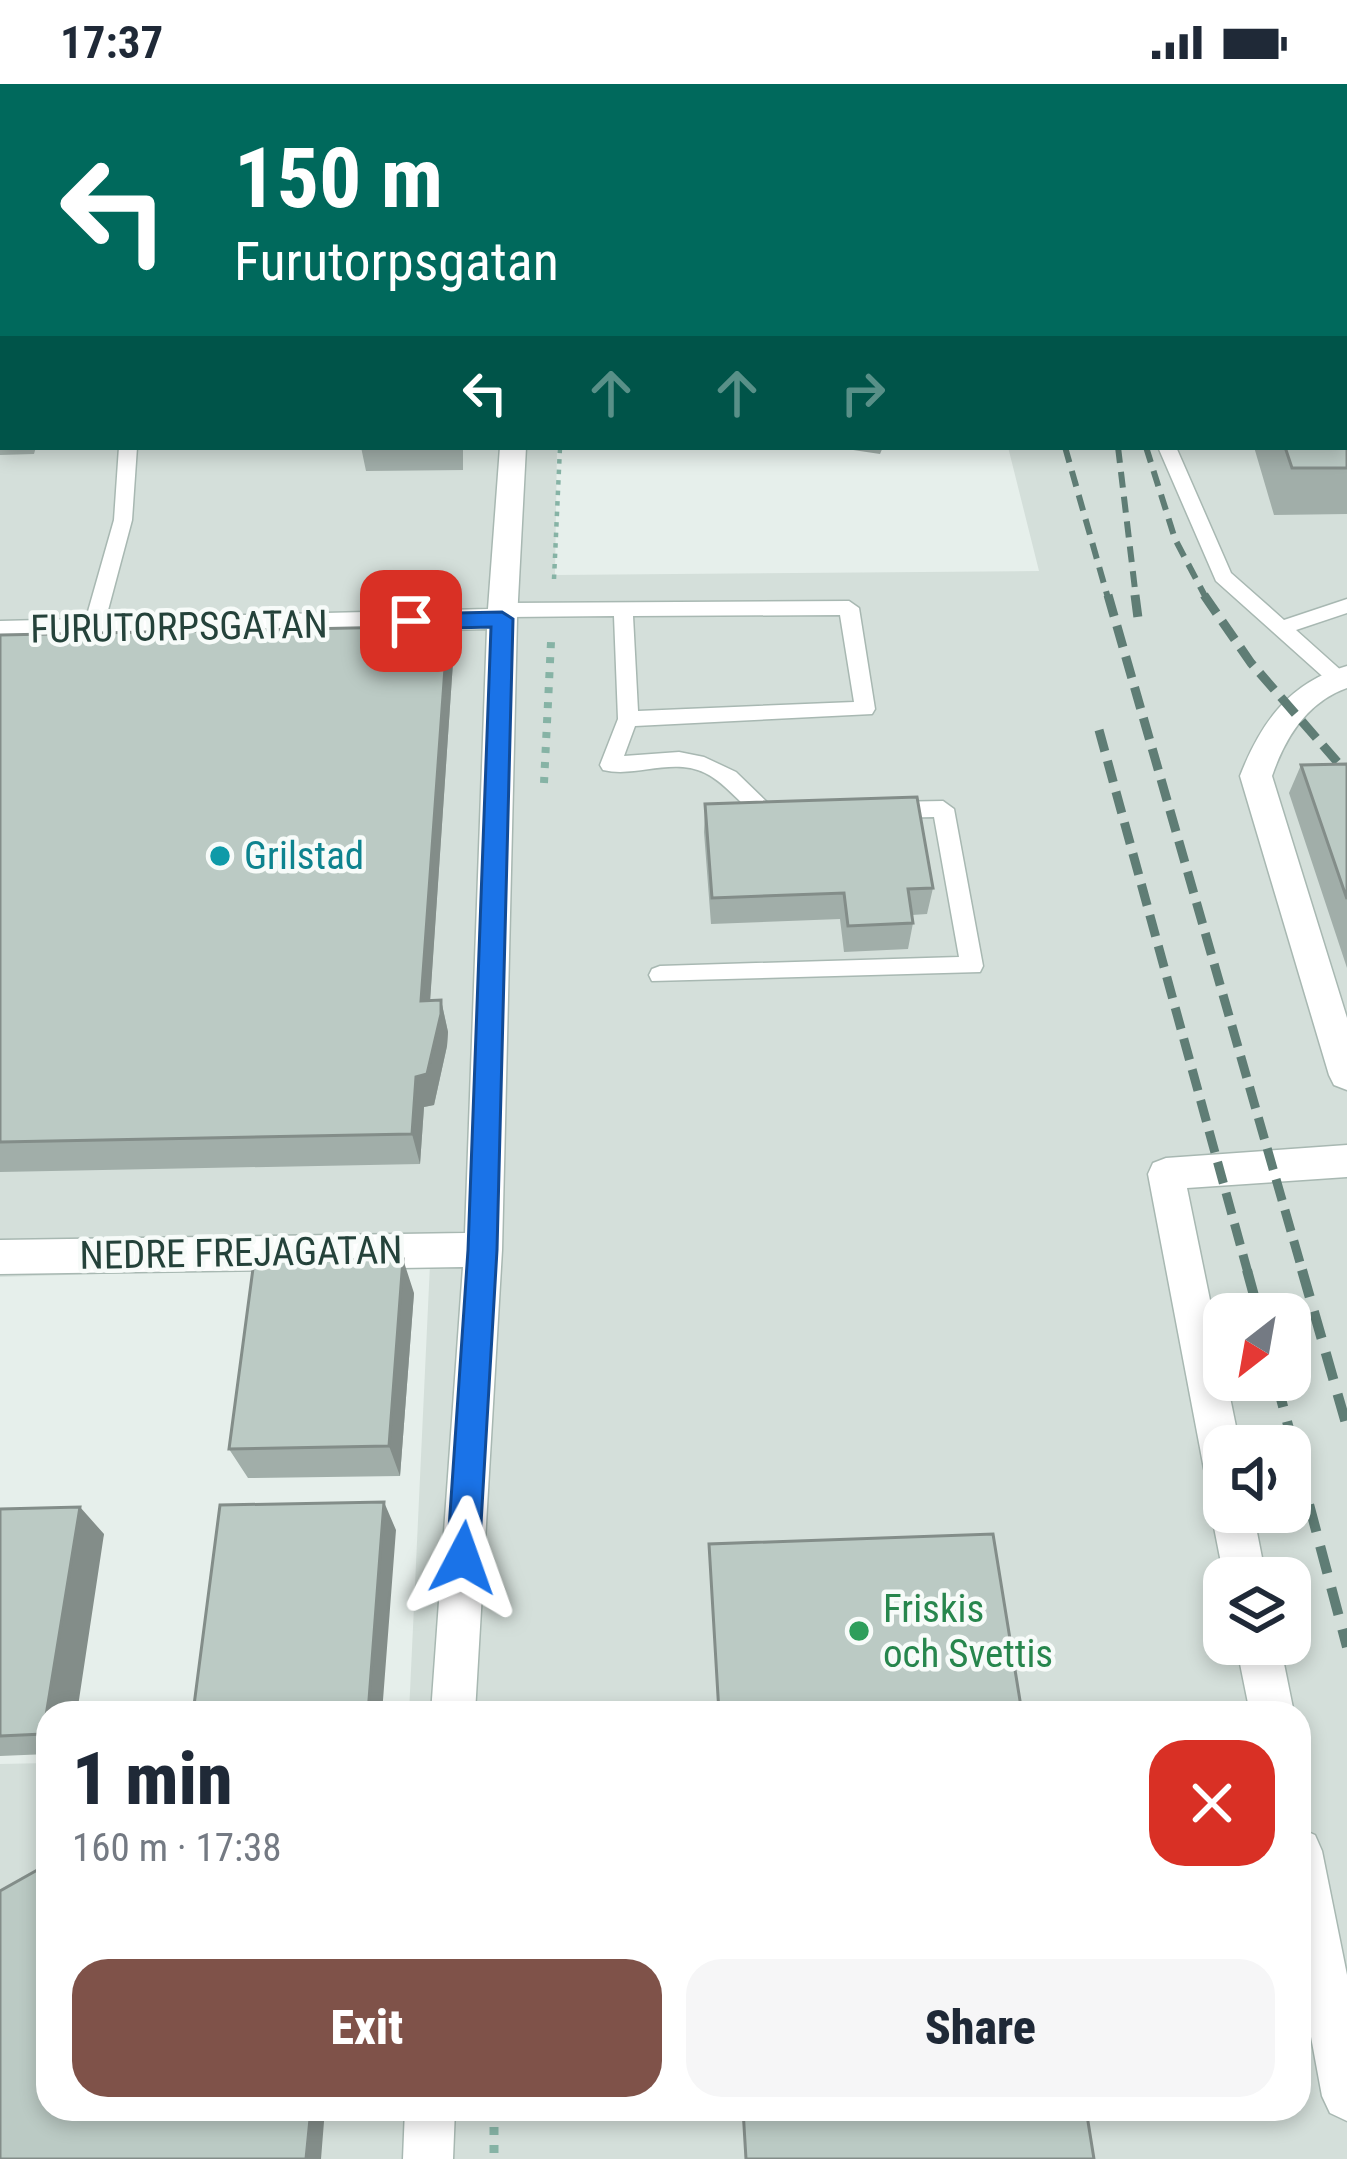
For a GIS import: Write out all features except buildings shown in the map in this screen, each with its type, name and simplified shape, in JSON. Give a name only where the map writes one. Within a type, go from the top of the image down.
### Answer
[{"type":"street","points":[[454,1701],[483,1250],[502,615],[513,450]]},
{"type":"street","name":"FURUTORPSGATAN","points":[[0,631],[502,615]]},
{"type":"street","points":[[1342,678],[1303,699],[1275,731],[1256,776],[1347,1076]]},
{"type":"street","points":[[1215,1425],[1166,1174],[1347,1161]]},
{"type":"street","name":"NEDRE FREJAGATAN","points":[[0,1257],[483,1250]]},
{"type":"street","points":[[1262,1665],[1270,1701]]},
{"type":"street","points":[[1311,1912],[1347,2096]]},
{"type":"street","points":[[428,2159],[430,2121]]},
{"type":"lane","points":[[93,629],[122,520],[128,450]]},
{"type":"lane","points":[[1168,450],[1223,576],[1342,678]]},
{"type":"lane","points":[[1281,628],[1347,606]]},
{"type":"lane","points":[[502,615],[849,608],[865,709],[628,718]]},
{"type":"lane","points":[[622,611],[628,718],[610,765],[701,759],[737,782],[765,813],[809,812]]},
{"type":"lane","points":[[660,975],[972,966],[944,808],[854,811]]},
{"type":"path","points":[[494,2121],[494,2159]]},
{"type":"shaded area","points":[[0,450],[557,450],[555,575],[1039,571],[1009,450],[1347,450],[1347,2159],[0,2159],[0,1764],[36,1763],[36,2121],[1311,2121],[1311,1701],[410,1701],[430,1264],[0,1277]]},
{"type":"railway","points":[[1066,450],[1108,598]]},
{"type":"railway","points":[[1118,450],[1136,598]]},
{"type":"railway","points":[[1147,450],[1175,539],[1206,598]]},
{"type":"railway","points":[[1108,595],[1303,1273]]},
{"type":"railway","points":[[1135,595],[1138,618]]},
{"type":"railway","points":[[1206,598],[1251,663],[1347,773]]},
{"type":"railway","points":[[1099,730],[1248,1273]]},
{"type":"railway","points":[[1247,1270],[1253,1293]]},
{"type":"railway","points":[[1302,1270],[1347,1427]]},
{"type":"railway","points":[[1282,1401],[1347,1647]]},
{"type":"place","name":"Grilstad","points":[[220,856]]},
{"type":"place","name":"Friskis och Svettis","points":[[859,1631]]},
{"type":"route","points":[[411,621],[502,619],[483,1250],[463,1558]]}]
